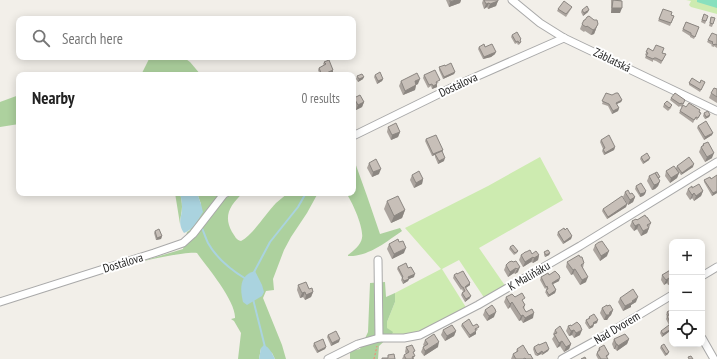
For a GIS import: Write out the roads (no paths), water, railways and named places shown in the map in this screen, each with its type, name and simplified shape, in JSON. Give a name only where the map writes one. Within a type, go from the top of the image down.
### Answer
[{"type":"street","name":"Záblatská","points":[[512,0],[540,23],[564,38],[717,111]]},
{"type":"street","name":"Dostálova","points":[[356,135],[455,86],[564,38]]},
{"type":"street","name":"K Maliňáku","points":[[328,359],[358,344],[379,338],[404,338],[420,335],[478,305],[580,246],[717,162]]},
{"type":"street","name":"Dostálova","points":[[0,302],[183,243],[193,234],[222,196]]},
{"type":"street","points":[[378,260],[379,338]]},
{"type":"street","points":[[704,275],[717,267]]},
{"type":"street","name":"Nad Dvorem","points":[[562,359],[604,336],[669,297]]},
{"type":"street","points":[[705,343],[714,359]]},
{"type":"water","points":[[180,196],[198,196],[203,212],[193,227],[184,233],[180,223],[182,207]]},
{"type":"water","points":[[255,271],[264,292],[262,296],[247,305],[243,302],[241,292],[242,283],[246,276]]},
{"type":"water","points":[[264,345],[269,349],[275,359],[259,359],[261,348]]},
{"type":"waterway","points":[[253,274],[270,242],[298,207],[304,196]]},
{"type":"waterway","points":[[202,228],[208,243],[220,259],[246,279]]},
{"type":"waterway","points":[[253,299],[265,347]]}]
